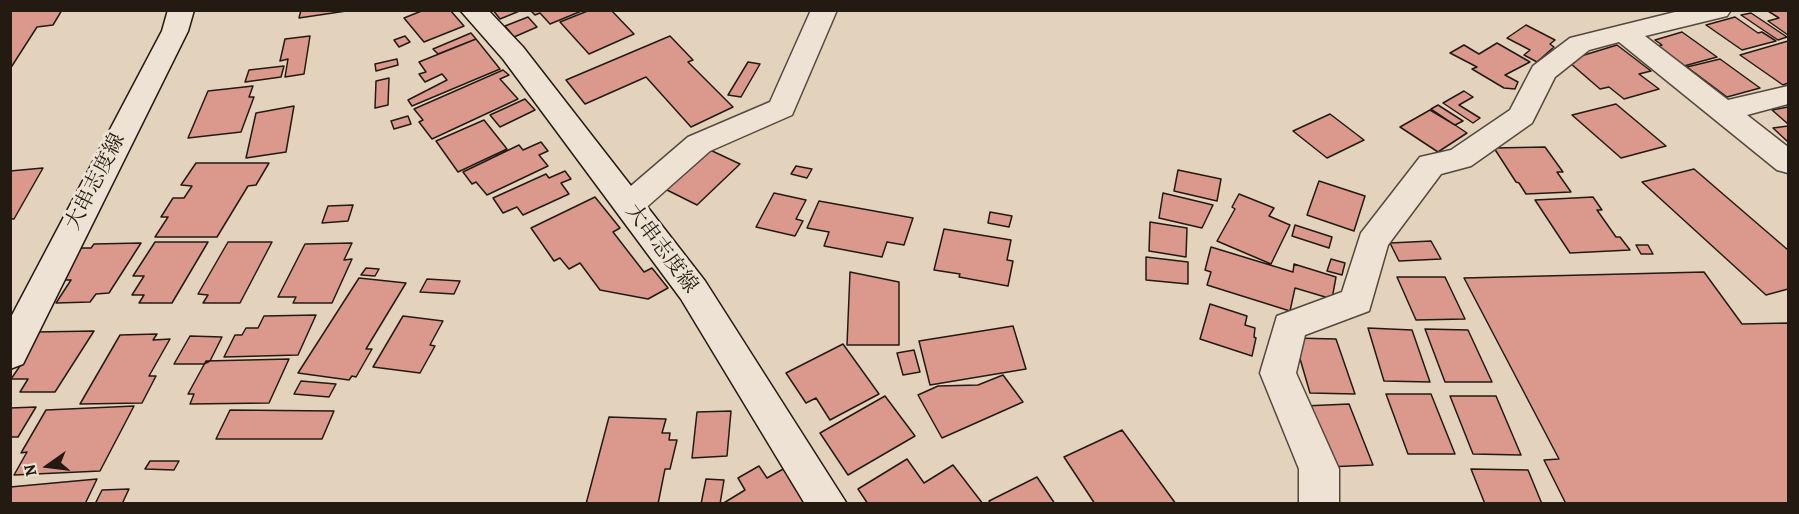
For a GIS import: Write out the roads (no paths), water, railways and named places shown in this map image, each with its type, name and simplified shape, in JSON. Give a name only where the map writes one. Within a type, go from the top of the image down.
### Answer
[{"type":"street","name":"大串志度線","points":[[10,354],[175,31],[181,10]]},
{"type":"street","name":"大串志度線","points":[[474,10],[513,53],[693,290],[827,504]]},
{"type":"street","points":[[629,206],[699,144],[782,108],[824,10]]},
{"type":"street","points":[[1319,504],[1319,469],[1278,373],[1289,326],[1357,301],[1373,242],[1431,165],[1460,159],[1522,116],[1543,72],[1580,44],[1718,10]]},
{"type":"street","points":[[1624,33],[1788,162]]},
{"type":"street","points":[[1724,111],[1788,95]]}]
